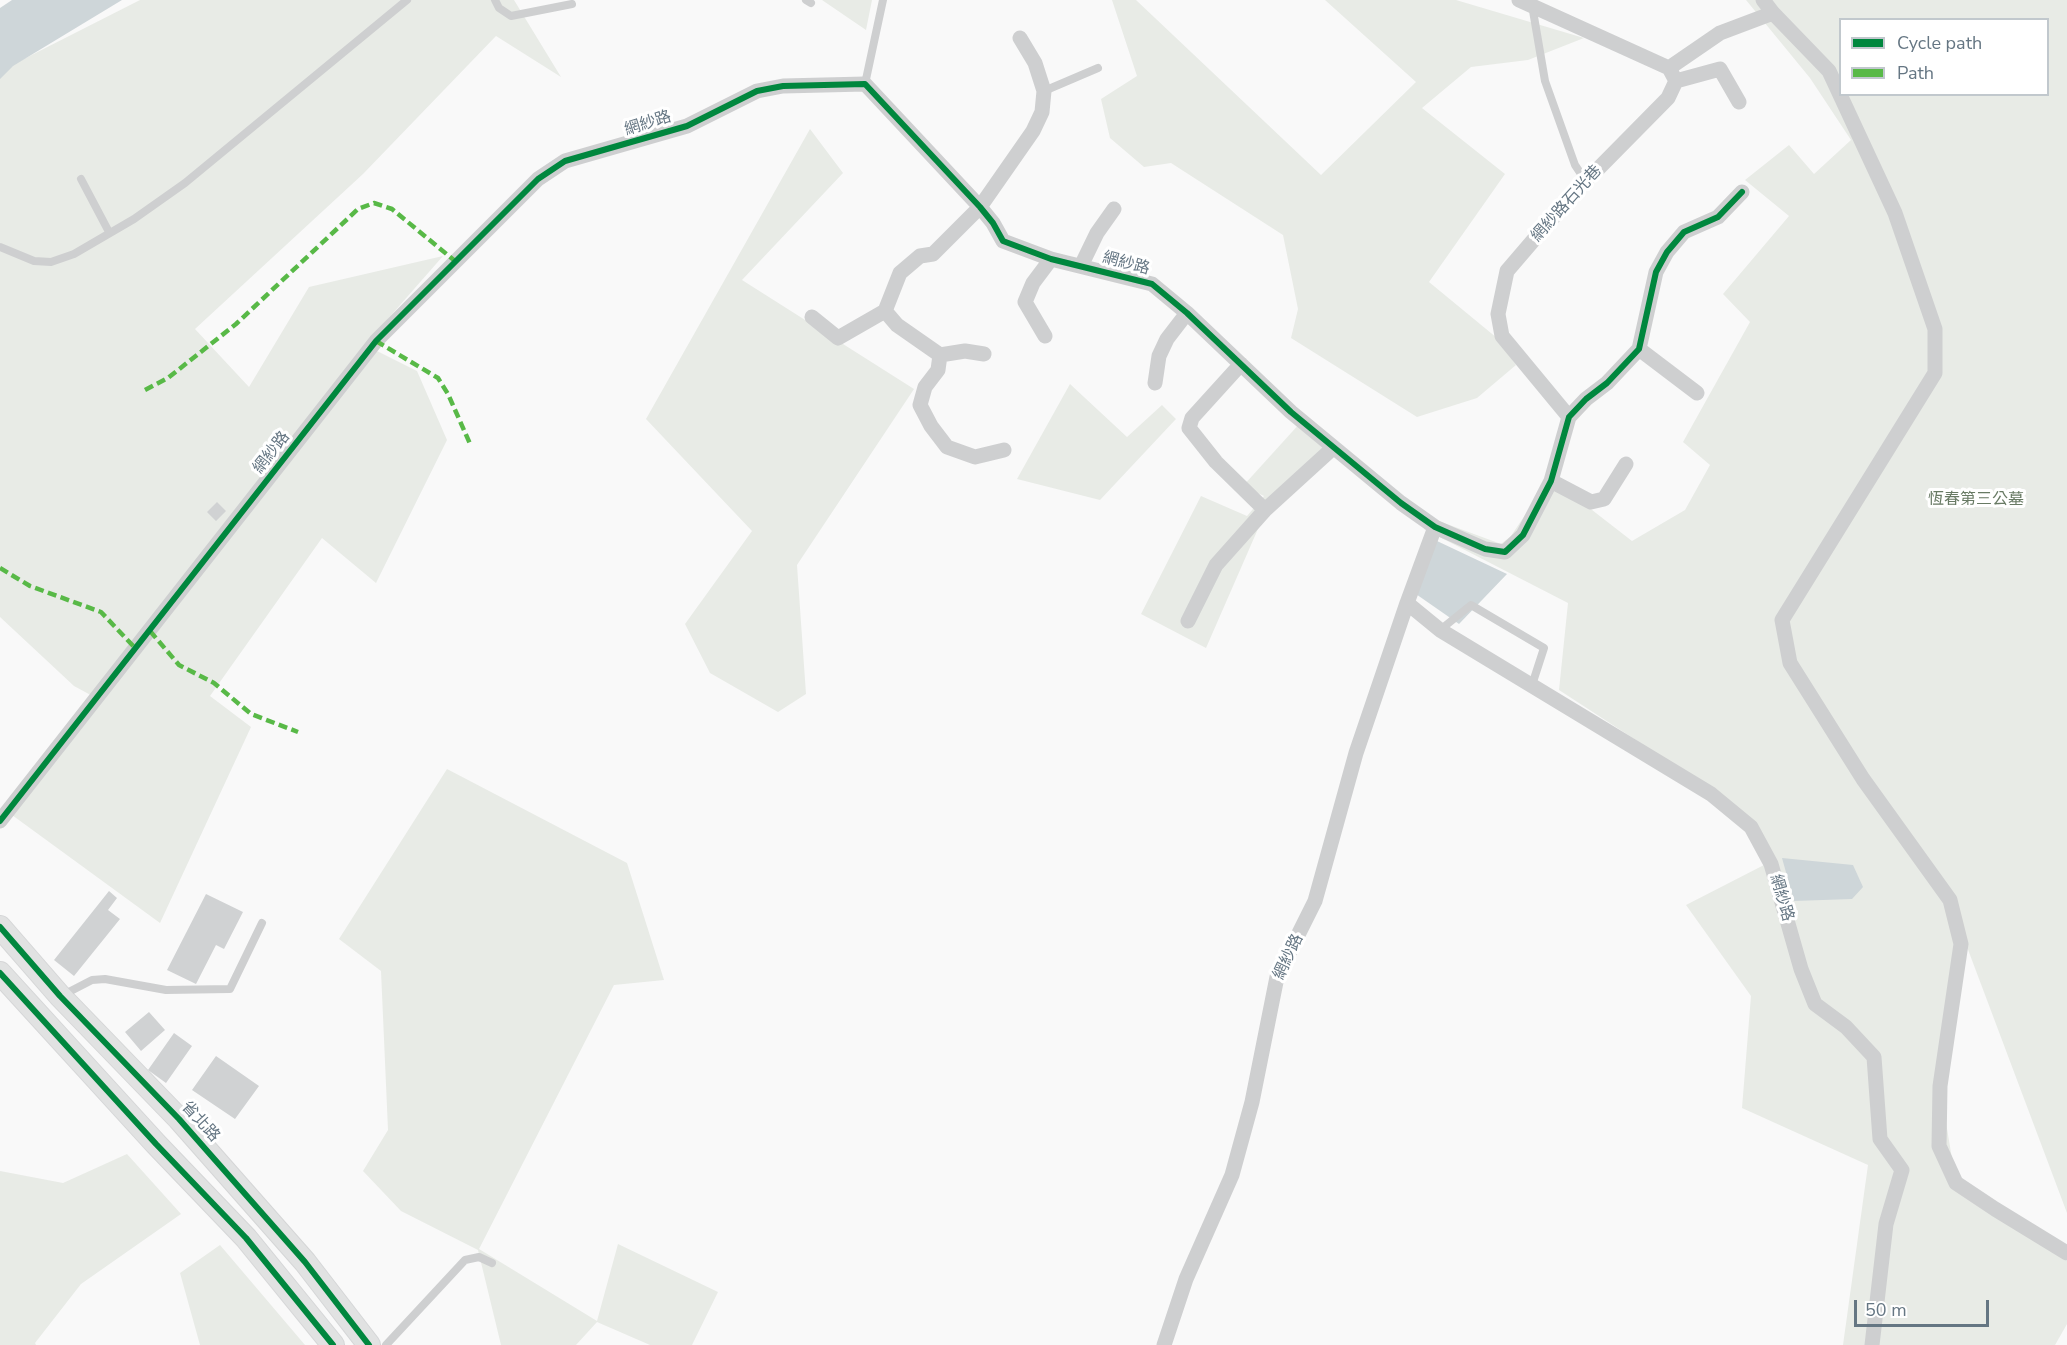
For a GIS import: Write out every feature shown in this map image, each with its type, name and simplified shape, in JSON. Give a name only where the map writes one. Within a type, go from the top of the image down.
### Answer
[{"type":"main road","name":"省北路","points":[[0,927],[60,996],[180,1119],[305,1262],[369,1345]]},
{"type":"main road","points":[[0,973],[246,1238],[333,1345]]},
{"type":"street","points":[[1763,0],[1829,71],[1839,93]]},
{"type":"street","points":[[1526,2],[1672,75],[1720,69],[1739,102]]},
{"type":"street","name":"網紗路石光巷","points":[[1569,417],[1502,336],[1497,314],[1507,271],[1585,180],[1668,98],[1672,75],[1720,33],[1773,13]]},
{"type":"street","points":[[812,317],[838,338],[885,311],[900,273],[920,256],[933,254],[980,207],[1033,131],[1042,112],[1044,91],[1035,63],[1020,38]]},
{"type":"street","name":"網紗路","points":[[0,821],[376,341],[538,179],[565,161],[687,126],[757,92],[783,86],[865,84],[980,207],[993,223],[1003,241],[1051,259],[1152,284],[1187,313],[1291,412],[1401,503],[1435,527],[1356,753],[1315,902],[1277,977],[1252,1102],[1232,1175],[1186,1279],[1164,1345]]},
{"type":"street","points":[[1841,96],[1895,213],[1935,329],[1935,373],[1782,620],[1790,663],[1863,779],[1950,900],[1961,944],[1940,1086],[1940,1146],[1956,1183],[2067,1253]]},
{"type":"street","points":[[1435,527],[1485,549],[1504,552],[1523,535],[1551,481],[1569,417],[1586,399],[1607,383],[1639,349],[1656,272],[1667,252],[1684,232],[1718,217],[1742,192]]},
{"type":"street","points":[[1081,266],[1097,233],[1114,209]]},
{"type":"street","points":[[1045,336],[1024,302],[1033,283],[1051,259]]},
{"type":"street","points":[[885,311],[897,325],[940,355],[965,351],[984,354]]},
{"type":"street","points":[[1155,383],[1159,356],[1167,339],[1187,313]]},
{"type":"street","points":[[1639,349],[1697,393]]},
{"type":"street","points":[[940,355],[938,370],[925,387],[920,405],[931,426],[947,447],[975,457],[1004,450]]},
{"type":"street","points":[[1241,364],[1192,418],[1190,428],[1216,462],[1265,510]]},
{"type":"street","points":[[1188,621],[1216,565],[1265,510],[1333,448]]},
{"type":"street","points":[[1551,481],[1592,502],[1604,499],[1626,464]]},
{"type":"street","name":"網紗路","points":[[1407,603],[1440,630],[1711,794],[1751,827],[1771,864],[1801,969],[1815,1004],[1846,1027],[1874,1057],[1880,1139],[1902,1170],[1886,1224],[1872,1345]]},
{"type":"lane","points":[[0,247],[34,261],[51,262],[74,254],[134,219],[184,183],[406,0]]},
{"type":"lane","points":[[495,0],[499,8],[511,16],[572,4]]},
{"type":"lane","points":[[865,84],[883,0]]},
{"type":"lane","points":[[1526,2],[1545,81],[1575,165],[1585,180]]},
{"type":"lane","points":[[1044,91],[1098,68]]},
{"type":"lane","points":[[81,178],[109,232]]},
{"type":"lane","points":[[1440,630],[1471,605],[1544,648],[1532,685]]},
{"type":"lane","points":[[60,996],[92,980],[105,979],[166,990],[230,989],[262,923]]},
{"type":"lane","points":[[386,1345],[465,1260],[478,1257],[492,1263]]},
{"type":"green space","points":[[140,0],[514,0],[561,77],[496,36],[363,174],[195,329],[249,387],[309,287],[443,256],[365,345],[417,371],[447,440],[376,583],[322,538],[210,696],[251,727],[160,923],[12,815],[98,699],[74,686],[0,617],[0,77],[8,67]]},
{"type":"green space","points":[[822,0],[872,0],[866,30]]},
{"type":"green space","points":[[1112,0],[1136,0],[1321,175],[1416,82],[1325,0],[1456,0],[1584,38],[1528,60],[1471,67],[1422,108],[1505,174],[1429,282],[1497,338],[1516,365],[1477,398],[1417,417],[1291,338],[1298,309],[1283,235],[1171,163],[1144,167],[1110,138],[1101,99],[1137,76]]},
{"type":"green space","name":"恆春第三公墓","points":[[1746,0],[2067,0],[2067,1213],[1952,907],[1961,944],[1940,1086],[1956,1183],[2012,1225],[2067,1261],[2067,1324],[2055,1345],[1843,1345],[1868,1165],[1742,1108],[1751,996],[1686,905],[1764,865],[1748,826],[1711,789],[1559,690],[1568,603],[1424,529],[1428,517],[1501,544],[1511,536],[1535,500],[1547,475],[1632,541],[1685,510],[1710,465],[1683,442],[1750,322],[1723,294],[1789,216],[1745,180],[1789,145],[1814,174],[1851,140],[1810,78]]},
{"type":"green space","points":[[810,129],[843,173],[742,280],[914,389],[797,565],[806,694],[778,712],[710,673],[685,624],[752,531],[646,419]]},
{"type":"green space","points":[[1070,384],[1127,437],[1162,405],[1176,419],[1100,500],[1017,479]]},
{"type":"green space","points":[[1301,422],[1325,446],[1261,522],[1206,648],[1141,614],[1201,496],[1247,516],[1264,496],[1243,486]]},
{"type":"green space","points":[[447,769],[627,863],[664,980],[614,985],[479,1249],[597,1321],[618,1244],[718,1292],[692,1345],[650,1345],[597,1322],[576,1345],[501,1345],[478,1250],[401,1211],[363,1171],[388,1130],[381,971],[339,939]]},
{"type":"green space","points":[[127,1154],[181,1214],[81,1284],[35,1343],[36,1345],[0,1345],[0,1171],[63,1183]]},
{"type":"green space","points":[[220,1245],[305,1345],[200,1345],[180,1273]]},
{"type":"shaded area","points":[[12,0],[122,0],[13,66],[0,79],[0,8]]},
{"type":"shaded area","points":[[1437,541],[1507,574],[1459,624],[1413,592]]},
{"type":"shaded area","points":[[1782,858],[1853,865],[1863,887],[1852,899],[1794,901]]},
{"type":"building","points":[[217,502],[226,511],[216,521],[207,512]]},
{"type":"building","points":[[109,891],[117,898],[108,910],[120,919],[74,976],[54,960]]},
{"type":"building","points":[[206,894],[243,912],[224,949],[216,945],[196,984],[167,970]]},
{"type":"building","points":[[149,1012],[165,1030],[141,1051],[125,1032]]},
{"type":"building","points":[[174,1033],[192,1046],[166,1083],[148,1070]]},
{"type":"building","points":[[216,1056],[259,1086],[235,1119],[192,1090]]},
{"type":"marked path","points":[[145,390],[168,378],[236,324],[358,209],[374,203],[392,209],[455,261]]},
{"type":"marked path","points":[[376,341],[438,378],[448,394],[471,446]]},
{"type":"marked path","points":[[0,568],[30,586],[101,612],[136,649]]},
{"type":"marked path","points":[[150,631],[179,665],[214,683],[251,714],[298,732]]},
{"type":"cycle path","points":[[0,821],[376,341],[538,179],[565,161],[687,126],[757,91],[783,86],[865,84],[980,207],[993,223],[1003,241],[1051,259],[1152,284],[1187,313],[1291,412],[1401,503],[1435,527],[1485,549],[1505,552],[1523,535],[1551,481],[1569,417],[1586,399],[1607,383],[1639,349],[1656,272],[1667,252],[1684,232],[1718,217],[1742,192]]},
{"type":"cycle path","points":[[0,927],[60,996],[179,1119],[305,1262],[369,1345]]},
{"type":"cycle path","points":[[0,973],[156,1144],[246,1238],[333,1345]]}]
